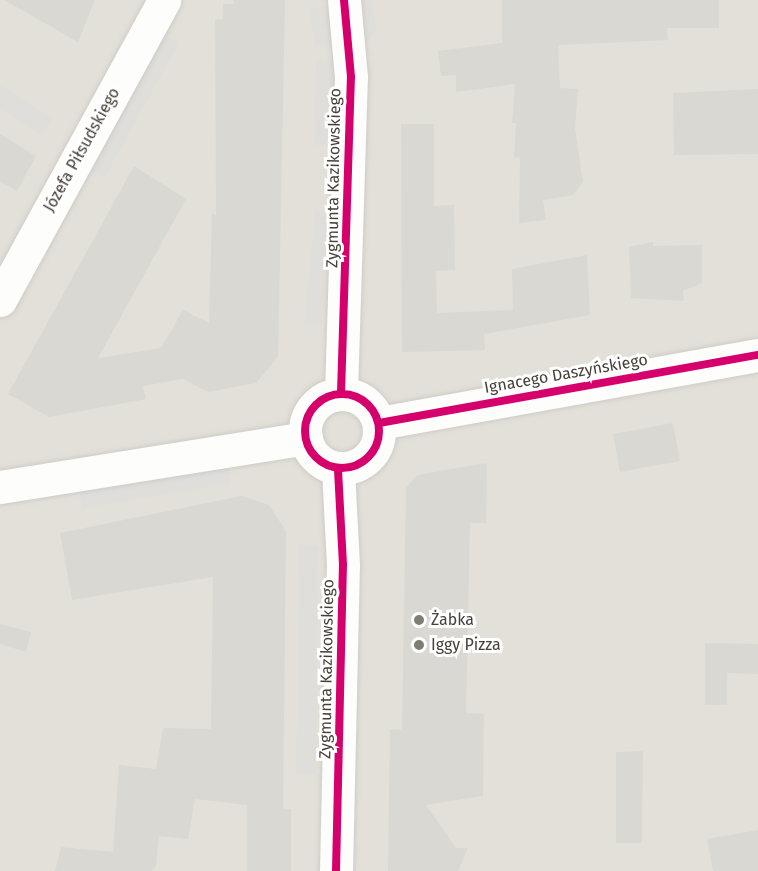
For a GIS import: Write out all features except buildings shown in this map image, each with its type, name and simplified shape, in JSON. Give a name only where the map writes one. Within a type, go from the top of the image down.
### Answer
[{"type":"street","name":"Józefa Piłsudskiego","points":[[0,300],[164,0]]},
{"type":"street","name":"Zygmunta Kazikowskiego","points":[[341,393],[351,77],[344,0]]},
{"type":"street","name":"Ignacego Daszyńskiego","points":[[379,423],[758,354]]},
{"type":"street","points":[[341,393],[369,404],[379,423],[379,435],[370,456],[350,467],[338,468],[317,459],[306,438],[309,414],[316,404],[341,393]]},
{"type":"street","points":[[0,487],[306,438]]},
{"type":"street","name":"Zygmunta Kazikowskiego","points":[[336,871],[343,565],[338,468]]},
{"type":"shaded area","points":[[0,0],[758,0],[758,871],[0,871]]},
{"type":"shaded area","points":[[362,0],[372,0],[377,30],[368,42]]},
{"type":"shaded area","points":[[327,6],[334,42],[315,46],[308,10]]},
{"type":"shaded area","points":[[162,34],[179,43],[105,177],[89,168]]},
{"type":"shaded area","points":[[316,60],[335,61],[333,146],[314,145]]},
{"type":"shaded area","points":[[0,85],[53,118],[42,135],[0,109]]},
{"type":"shaded area","points":[[315,211],[331,211],[322,324],[304,323]]},
{"type":"shaded area","points":[[228,465],[231,484],[82,508],[79,489]]},
{"type":"shaded area","points":[[299,545],[318,545],[316,775],[296,775]]},
{"type":"cycle path","points":[[341,393],[351,77],[344,0]]},
{"type":"cycle path","points":[[379,423],[758,355]]},
{"type":"cycle path","points":[[342,394],[363,400],[373,410],[379,431],[373,452],[363,462],[342,468],[321,462],[311,452],[305,431],[311,410],[321,400],[342,394]]},
{"type":"cycle path","points":[[336,871],[343,565],[338,468]]},
{"type":"place","name":"Żabka","points":[[419,620]]},
{"type":"place","name":"Iggy Pizza","points":[[419,645]]}]
